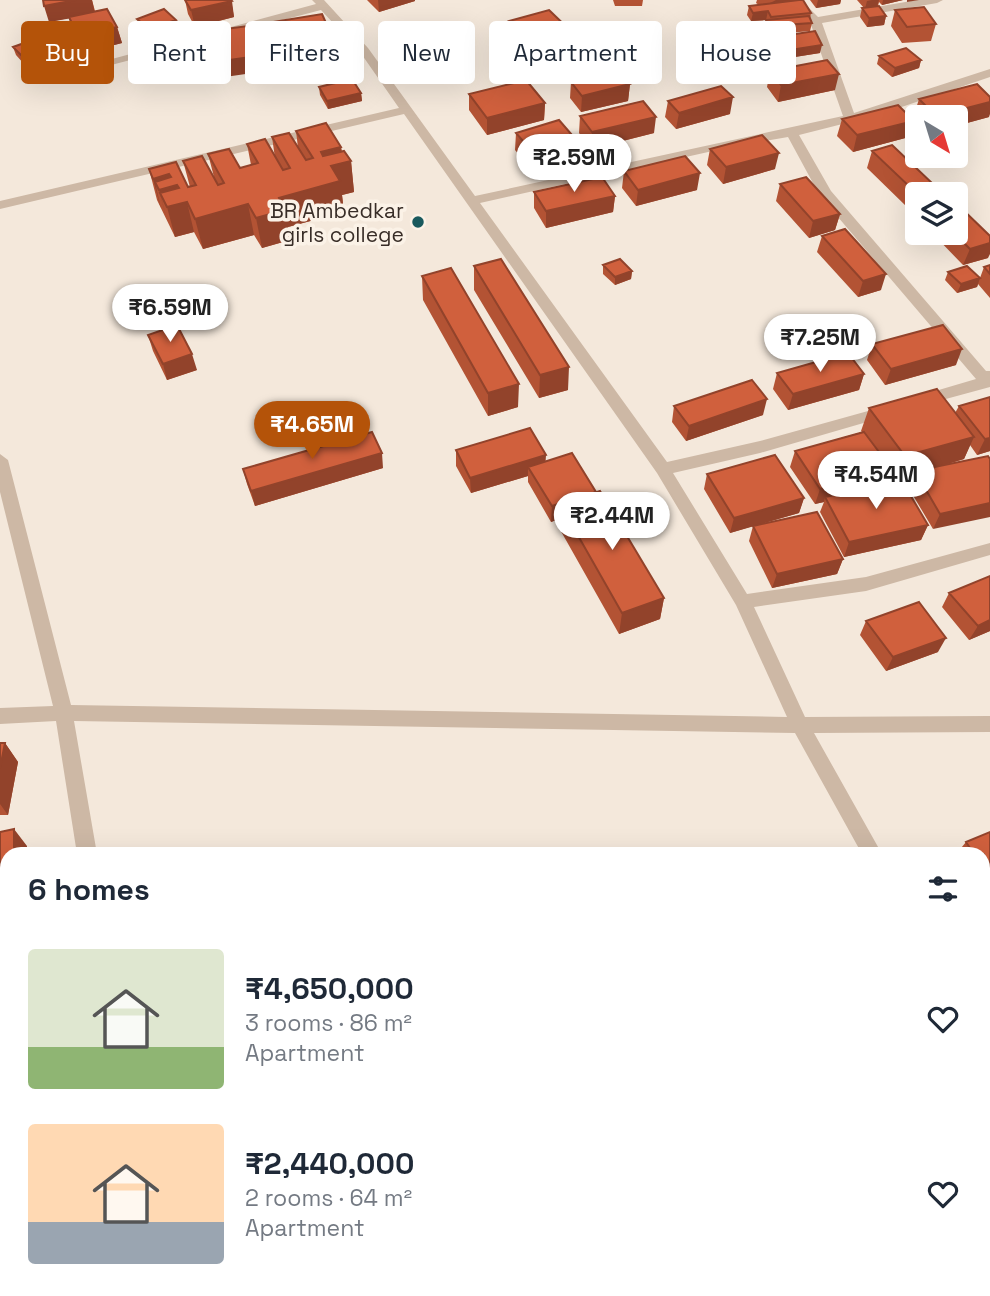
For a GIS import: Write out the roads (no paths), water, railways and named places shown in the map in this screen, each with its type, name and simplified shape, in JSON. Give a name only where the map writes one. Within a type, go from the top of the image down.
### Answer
[{"type":"street","points":[[795,0],[815,21],[849,117]]},
{"type":"street","points":[[815,21],[937,0]]},
{"type":"street","points":[[114,59],[321,3],[364,50],[663,469],[743,602],[800,725],[868,847]]},
{"type":"street","points":[[473,201],[735,142],[792,133],[874,112],[990,74]]},
{"type":"street","points":[[0,205],[407,110]]},
{"type":"street","points":[[663,469],[760,447],[985,383],[987,376],[825,193],[792,133]]},
{"type":"street","points":[[0,460],[64,713],[86,847]]},
{"type":"street","points":[[743,602],[866,584],[990,549]]},
{"type":"street","points":[[0,716],[64,713],[800,725],[990,724]]},
{"type":"place","name":"BR Ambedkar girls college","points":[[418,222]]}]
